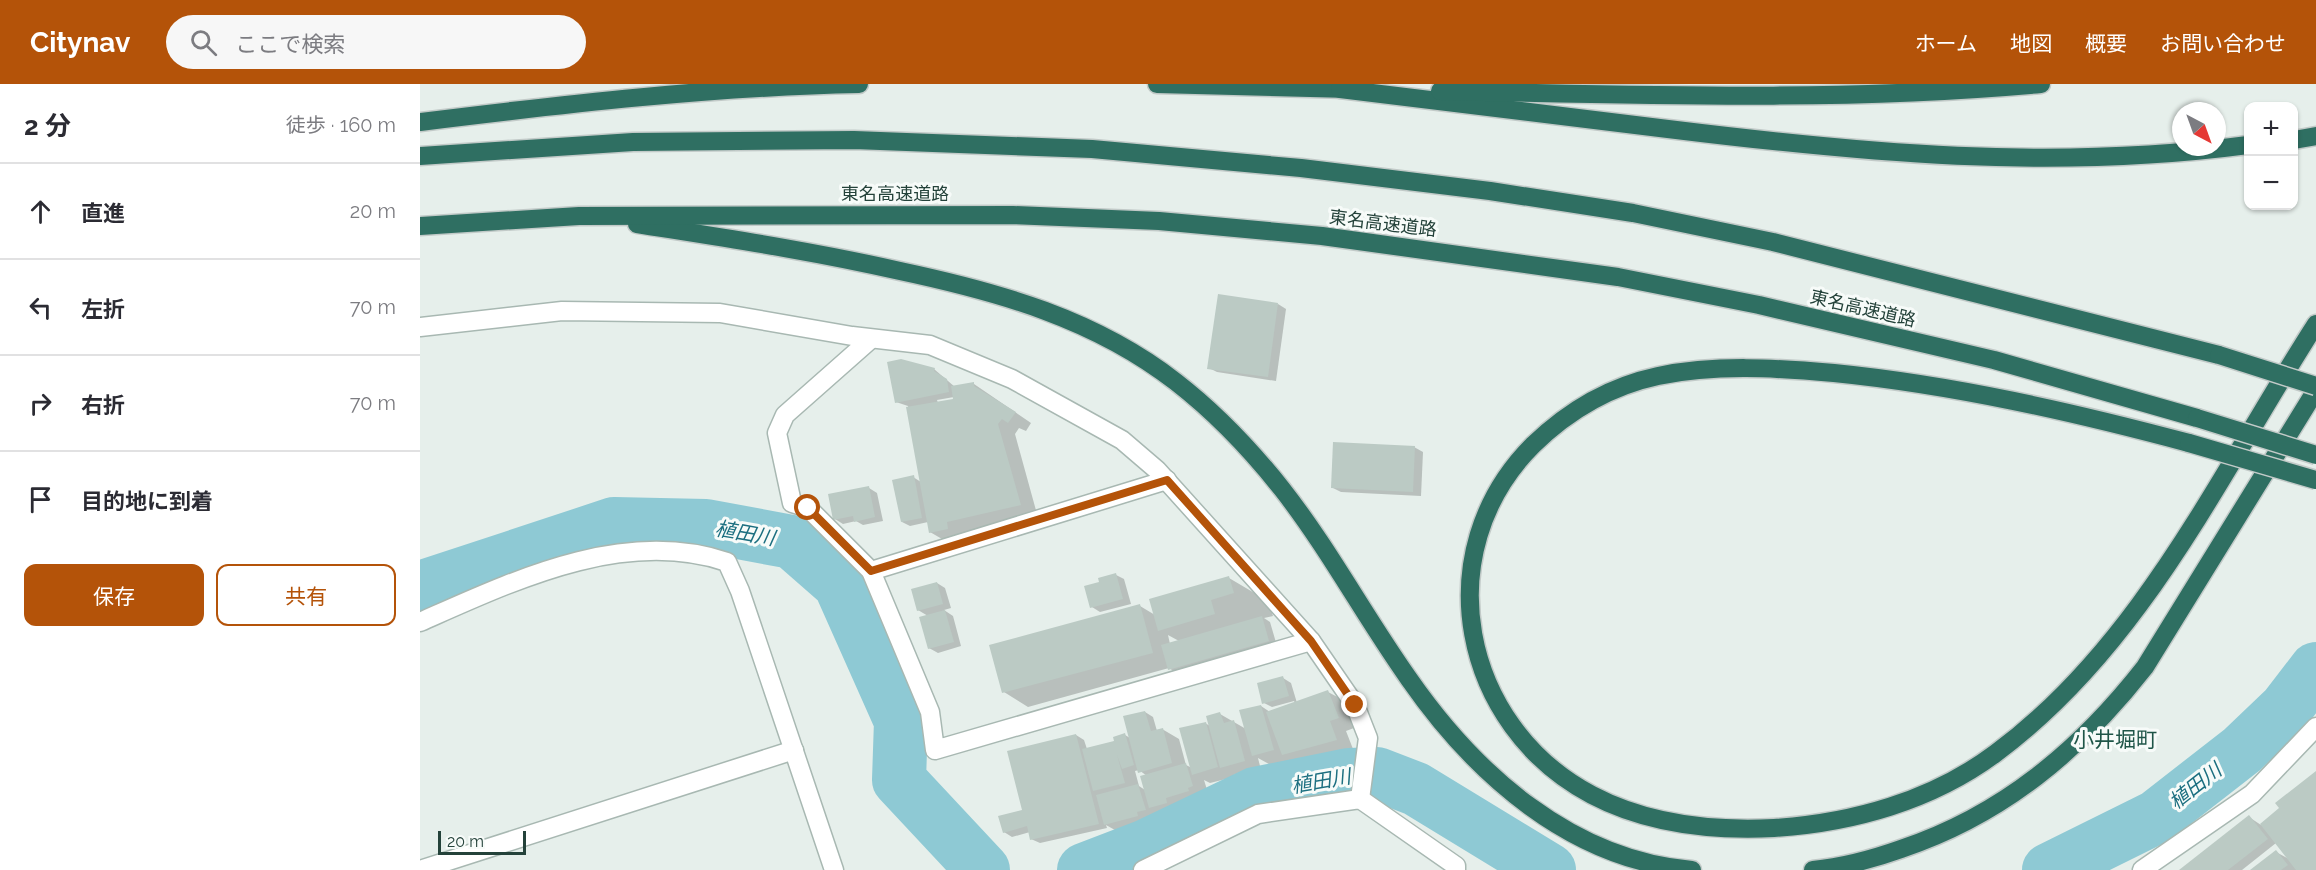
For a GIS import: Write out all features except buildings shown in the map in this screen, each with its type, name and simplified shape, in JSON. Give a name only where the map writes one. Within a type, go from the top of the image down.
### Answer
[{"type":"highway","points":[[420,122],[615,100],[799,86],[859,84]]},
{"type":"highway","points":[[1157,84],[1759,96],[1948,92],[2041,84]]},
{"type":"highway","points":[[1340,89],[1772,141],[1966,158],[2100,158],[2244,146]]},
{"type":"highway","points":[[2298,139],[2316,136]]},
{"type":"highway","points":[[420,156],[633,142],[854,140],[1092,149],[1301,168],[1490,191],[1633,213],[1773,242],[2219,355],[2316,388],[2145,667],[2117,703],[2084,738],[2047,771],[2005,801],[1964,824],[1876,858],[1813,870]]},
{"type":"highway","name":"東名高速道路","points":[[420,226],[579,216],[1013,215],[1159,221],[1322,236],[1618,277],[1759,305],[1994,360],[2197,418],[2316,455]]},
{"type":"highway","points":[[579,216],[857,261],[981,288],[1088,327],[1132,352],[1210,409],[1283,490],[1408,678],[1443,725],[1481,766],[1554,824],[1594,844],[1639,860],[1692,870]]},
{"type":"highway","points":[[2316,324],[2164,569],[2098,659],[2031,726],[1992,757],[1948,783],[1907,801],[1859,816],[1809,826],[1759,829],[1674,822],[1631,812],[1590,794],[1559,773],[1529,747],[1505,716],[1486,679],[1474,642],[1468,602],[1471,567],[1480,531],[1494,495],[1519,459],[1550,429],[1574,411],[1619,388],[1657,376],[1747,368],[1868,376],[2028,404],[2189,443],[2316,480]]},
{"type":"street","points":[[420,327],[562,311],[720,313],[871,339],[930,345],[1012,379],[1122,440],[1167,480],[1311,641],[1355,705],[1368,738],[1361,793]]},
{"type":"street","points":[[871,339],[785,415],[777,433],[792,502],[808,508],[871,571],[930,712],[935,750],[1311,641]]},
{"type":"street","points":[[871,571],[1167,480]]},
{"type":"street","points":[[420,622],[503,585],[610,553],[699,553],[726,562],[740,591],[834,870]]},
{"type":"street","points":[[2142,870],[2252,794],[2316,727]]},
{"type":"street","points":[[420,870],[794,750]]},
{"type":"street","points":[[1143,870],[1258,814],[1361,793],[1459,869]]},
{"type":"waterway","name":"植田川","points":[[420,588],[614,524],[706,526],[792,542],[840,584],[901,721],[899,780],[983,870]]},
{"type":"waterway","name":"植田川","points":[[2049,870],[2156,817],[2242,750],[2286,708],[2316,669]]},
{"type":"waterway","name":"植田川","points":[[1084,870],[1144,847],[1255,794],[1349,775],[1377,774],[1416,789],[1549,870]]},
{"type":"district","name":"小井堀町","points":[[2115,739]]},
{"type":"route","points":[[808,508],[871,571],[1167,480],[1311,641],[1355,705]]}]
